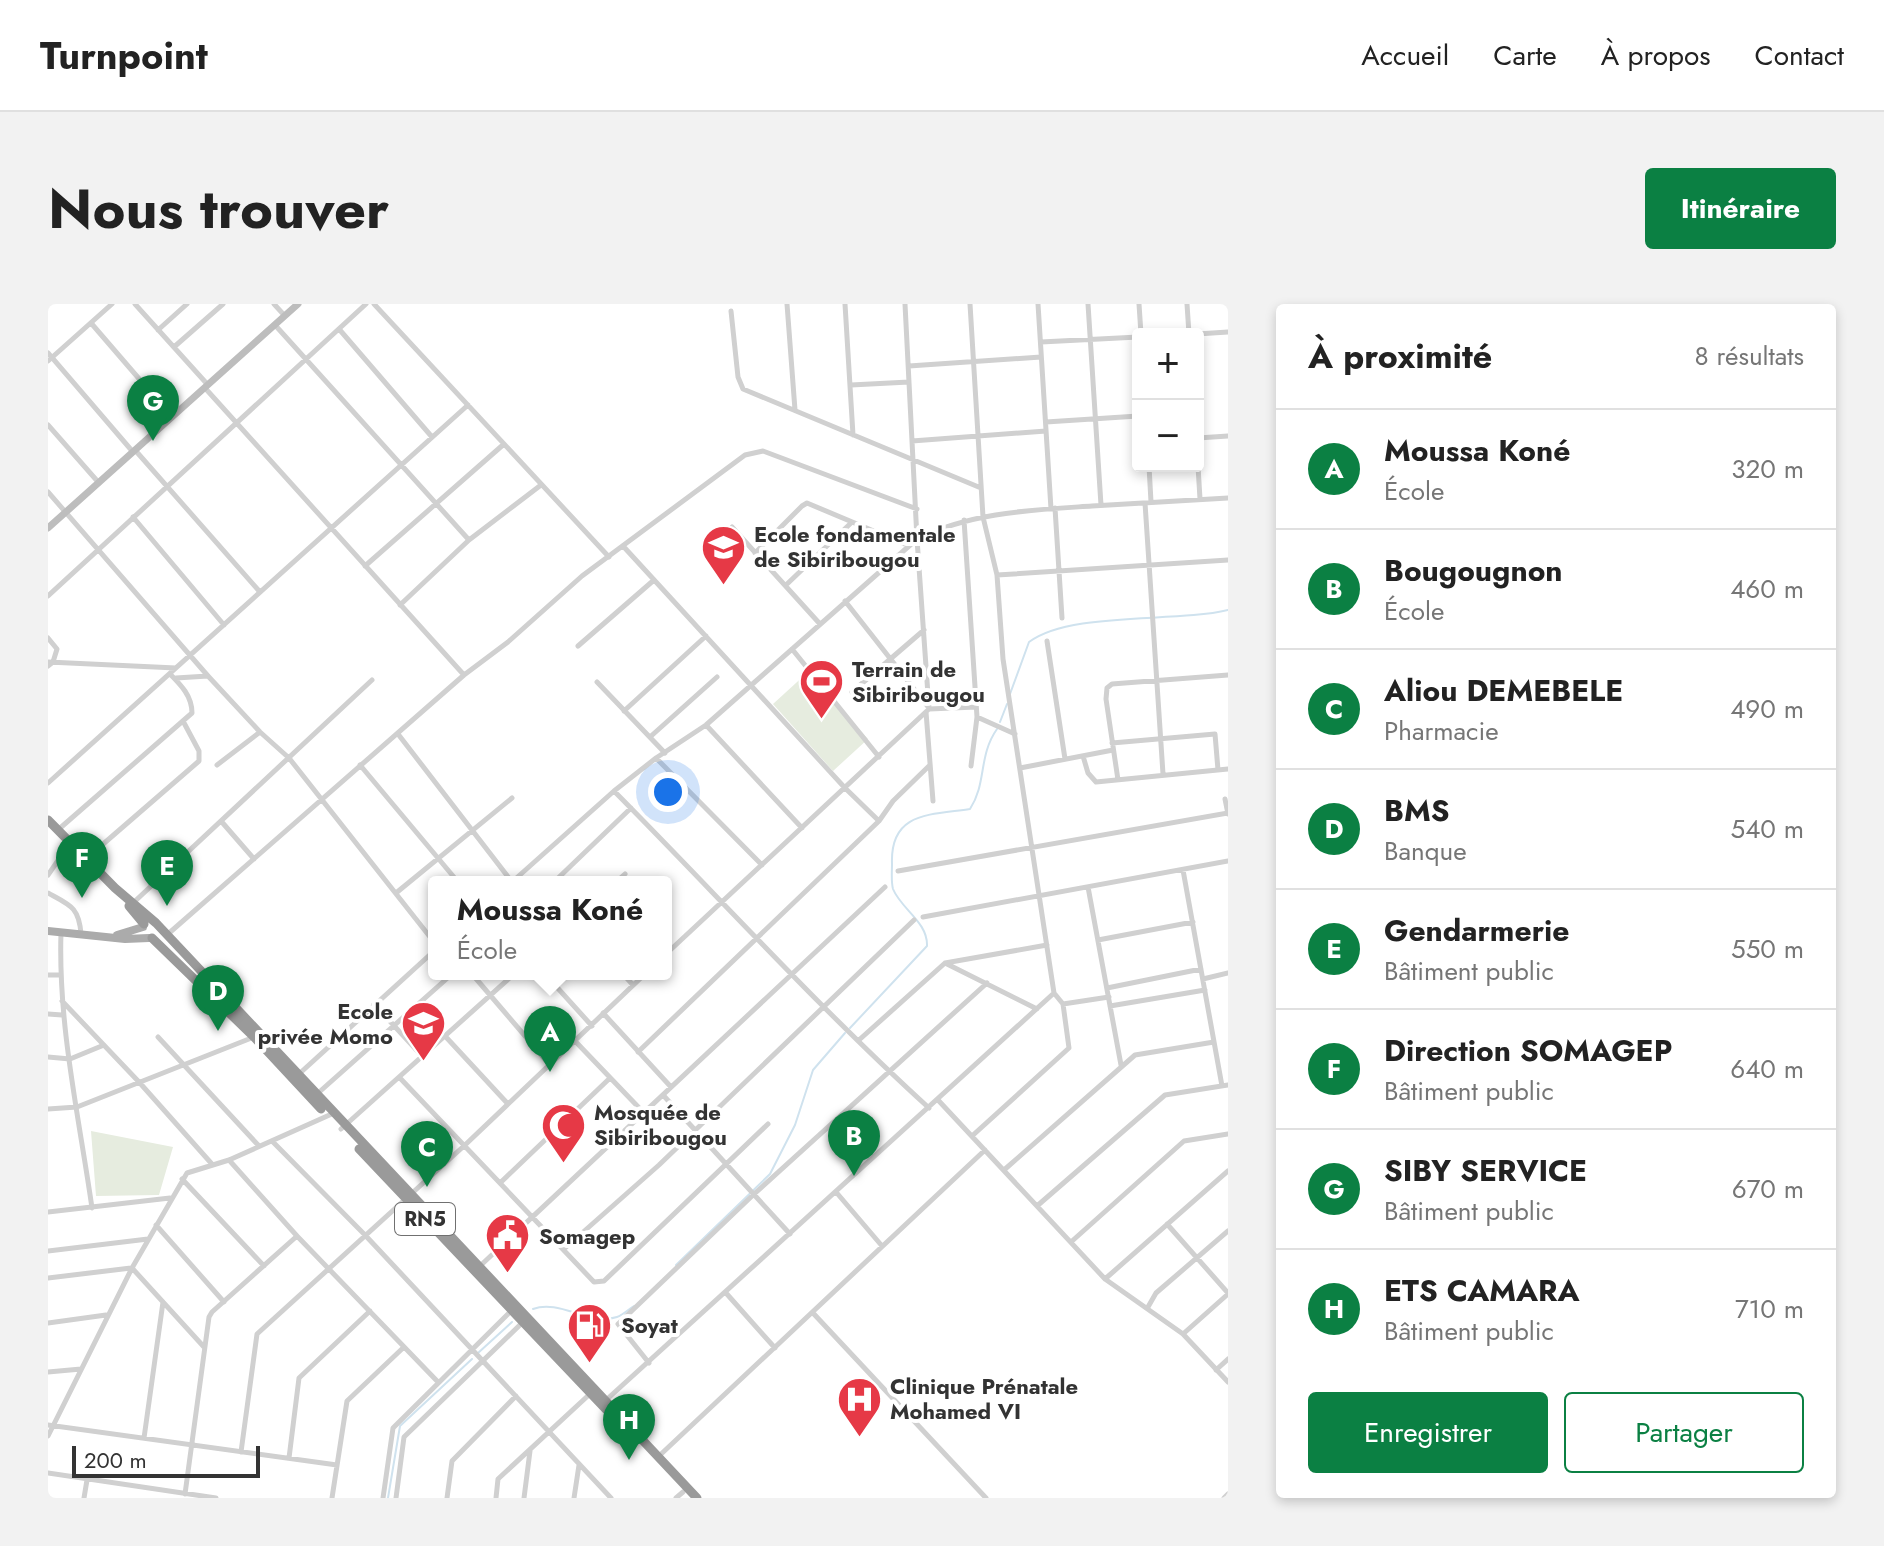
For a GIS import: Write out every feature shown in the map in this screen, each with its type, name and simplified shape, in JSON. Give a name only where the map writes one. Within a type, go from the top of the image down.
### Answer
[{"type":"highway","name":"RN5","points":[[48,820],[317,1094],[331,1114]]},
{"type":"highway","name":"RN5","points":[[153,927],[143,933],[331,1114],[524,1321],[593,1390]]},
{"type":"highway","points":[[151,938],[157,936],[153,927]]},
{"type":"highway","name":"RN5","points":[[408,1197],[480,1266],[697,1498]]},
{"type":"highway","name":"RN5","points":[[604,1402],[682,1496]]},
{"type":"main road","points":[[108,937],[153,927]]},
{"type":"main road","points":[[48,931],[151,938]]},
{"type":"street","points":[[112,304],[49,357],[260,592]]},
{"type":"street","points":[[135,304],[236,423],[464,675]]},
{"type":"street","points":[[158,330],[187,304]]},
{"type":"street","points":[[174,347],[223,304]]},
{"type":"street","points":[[274,304],[285,316]]},
{"type":"street","points":[[48,528],[298,304]]},
{"type":"street","points":[[48,596],[366,304]]},
{"type":"street","points":[[375,304],[609,557]]},
{"type":"street","points":[[787,304],[795,410]]},
{"type":"street","points":[[845,304],[853,435]]},
{"type":"street","points":[[905,304],[933,801]]},
{"type":"street","points":[[970,304],[983,517],[997,575],[1003,659],[1054,993],[1063,1004],[1069,1048],[972,1136]]},
{"type":"street","points":[[1038,304],[1062,618]]},
{"type":"street","points":[[1088,304],[1101,505]]},
{"type":"street","points":[[1139,304],[1139,328]]},
{"type":"street","points":[[1187,304],[1189,328]]},
{"type":"street","points":[[731,311],[739,385],[760,398],[981,488]]},
{"type":"street","points":[[91,323],[172,417]]},
{"type":"street","points":[[275,325],[469,540]]},
{"type":"street","points":[[339,329],[432,437]]},
{"type":"street","points":[[1204,334],[1228,332]]},
{"type":"street","points":[[1041,342],[1132,337]]},
{"type":"street","points":[[909,366],[1041,357]]},
{"type":"street","points":[[851,385],[909,382]]},
{"type":"street","points":[[48,783],[172,676],[190,655],[468,405]]},
{"type":"street","points":[[1046,422],[1132,416]]},
{"type":"street","points":[[48,425],[99,483]]},
{"type":"street","points":[[912,441],[1046,431]]},
{"type":"street","points":[[1204,438],[1228,436]]},
{"type":"street","points":[[365,566],[504,444]]},
{"type":"street","points":[[153,927],[254,859],[582,576],[754,451],[763,451],[917,509]]},
{"type":"street","points":[[1149,472],[1149,565],[1163,774]]},
{"type":"street","points":[[1198,472],[1200,499]]},
{"type":"street","points":[[400,605],[469,540],[541,485]]},
{"type":"street","points":[[48,492],[208,676],[289,758],[428,934]]},
{"type":"street","points":[[519,876],[614,791],[706,725],[917,539],[941,527],[983,517],[1053,508],[1228,498]]},
{"type":"street","points":[[755,553],[804,504],[907,545]]},
{"type":"street","points":[[133,517],[224,625]]},
{"type":"street","points":[[964,520],[977,717],[971,766]]},
{"type":"street","points":[[786,585],[851,523]]},
{"type":"street","points":[[732,527],[820,624]]},
{"type":"street","points":[[623,546],[845,788],[879,821]]},
{"type":"street","points":[[997,575],[1228,560]]},
{"type":"street","points":[[578,646],[654,580]]},
{"type":"street","points":[[845,601],[928,711]]},
{"type":"street","points":[[852,692],[924,629]]},
{"type":"street","points":[[624,711],[706,636]]},
{"type":"street","points":[[48,638],[57,649],[50,663],[177,668]]},
{"type":"street","points":[[1047,641],[1065,759]]},
{"type":"street","points":[[792,649],[879,757]]},
{"type":"street","points":[[1118,780],[1107,688],[1112,684],[1156,679],[1228,675]]},
{"type":"street","points":[[172,676],[208,676]]},
{"type":"street","points":[[58,830],[192,713],[186,691],[172,676]]},
{"type":"street","points":[[650,737],[717,677]]},
{"type":"street","points":[[131,905],[372,680]]},
{"type":"street","points":[[597,682],[665,753]]},
{"type":"street","points":[[672,948],[928,711],[976,707]]},
{"type":"street","points":[[977,717],[1015,734]]},
{"type":"street","points":[[86,859],[199,761],[199,751],[183,721]]},
{"type":"street","points":[[706,725],[802,828]]},
{"type":"street","points":[[217,765],[260,732]]},
{"type":"street","points":[[398,734],[507,876]]},
{"type":"street","points":[[1020,768],[1160,738],[1215,734],[1218,770]]},
{"type":"street","points":[[1083,756],[1096,782],[1228,769]]},
{"type":"street","points":[[656,758],[762,865]]},
{"type":"street","points":[[360,765],[453,876]]},
{"type":"street","points":[[638,1052],[879,821],[898,795],[930,765]]},
{"type":"street","points":[[614,791],[723,901],[823,1009],[929,1108]]},
{"type":"street","points":[[396,893],[512,798]]},
{"type":"street","points":[[898,871],[1228,813],[1225,799]]},
{"type":"street","points":[[560,876],[631,808]]},
{"type":"street","points":[[221,821],[254,859]]},
{"type":"street","points":[[48,875],[70,842]]},
{"type":"street","points":[[923,917],[1228,861]]},
{"type":"street","points":[[1037,1206],[1165,1095],[1225,1086],[1183,870]]},
{"type":"street","points":[[480,1266],[885,887]]},
{"type":"street","points":[[1088,887],[1121,1065]]},
{"type":"street","points":[[48,893],[76,910],[80,917],[81,934]]},
{"type":"street","points":[[564,1249],[695,1131],[914,920]]},
{"type":"street","points":[[1098,940],[1193,922]]},
{"type":"street","points":[[61,932],[62,1015],[92,1208]]},
{"type":"street","points":[[859,1040],[945,963],[1047,945]]},
{"type":"street","points":[[298,1075],[428,956]]},
{"type":"street","points":[[945,963],[1037,1009]]},
{"type":"street","points":[[1107,988],[1201,969]]},
{"type":"street","points":[[1203,979],[1228,973]]},
{"type":"street","points":[[48,975],[60,975]]},
{"type":"street","points":[[317,1094],[445,980]]},
{"type":"street","points":[[477,980],[549,1064]]},
{"type":"street","points":[[343,1127],[507,980]]},
{"type":"street","points":[[550,980],[592,1026]]},
{"type":"street","points":[[628,980],[633,985]]},
{"type":"street","points":[[241,1452],[255,1338],[638,980]]},
{"type":"street","points":[[649,1363],[618,1324],[753,1195],[987,983]]},
{"type":"street","points":[[1110,1006],[1205,990]]},
{"type":"street","points":[[604,1402],[1054,993]]},
{"type":"street","points":[[1063,1004],[1109,997]]},
{"type":"street","points":[[61,1000],[211,1163]]},
{"type":"street","points":[[374,1004],[422,1056]]},
{"type":"street","points":[[603,1013],[671,1087]]},
{"type":"street","points":[[48,1014],[62,1015]]},
{"type":"street","points":[[445,1036],[508,1104]]},
{"type":"street","points":[[158,1037],[259,1146]]},
{"type":"street","points":[[48,1109],[77,1107],[254,1037]]},
{"type":"street","points":[[575,1041],[644,1113]]},
{"type":"street","points":[[1004,1170],[1135,1055],[1214,1042]]},
{"type":"street","points":[[48,1057],[70,1059],[104,1045]]},
{"type":"street","points":[[399,1077],[594,1282],[604,1281],[768,1124]]},
{"type":"street","points":[[500,1183],[610,1078]]},
{"type":"street","points":[[663,1095],[790,1234]]},
{"type":"street","points":[[938,1100],[1105,1279],[1183,1334],[1228,1382]]},
{"type":"street","points":[[48,1436],[107,1315],[187,1173],[211,1163],[229,1160],[331,1114]]},
{"type":"street","points":[[1071,1242],[1184,1141],[1228,1134]]},
{"type":"street","points":[[272,1141],[365,1235],[611,1498]]},
{"type":"street","points":[[659,1457],[985,1150]]},
{"type":"street","points":[[229,1160],[297,1236],[438,1382]]},
{"type":"street","points":[[1105,1279],[1228,1171]]},
{"type":"street","points":[[182,1179],[264,1266]]},
{"type":"street","points":[[836,1192],[882,1246]]},
{"type":"street","points":[[48,1212],[171,1198]]},
{"type":"street","points":[[1167,1224],[1228,1294],[1183,1334]]},
{"type":"street","points":[[156,1225],[224,1302]]},
{"type":"street","points":[[1148,1307],[1156,1293],[1228,1231]]},
{"type":"street","points":[[185,1494],[209,1317],[297,1236]]},
{"type":"street","points":[[48,1251],[149,1239]]},
{"type":"street","points":[[48,1278],[132,1268]]},
{"type":"street","points":[[132,1268],[205,1347]]},
{"type":"street","points":[[726,1293],[775,1348]]},
{"type":"street","points":[[144,1438],[163,1302]]},
{"type":"street","points":[[383,1498],[393,1428],[513,1309]]},
{"type":"street","points":[[289,1458],[299,1378],[370,1311]]},
{"type":"street","points":[[813,1313],[986,1498]]},
{"type":"street","points":[[48,1323],[107,1315]]},
{"type":"street","points":[[396,1498],[404,1437],[524,1321]]},
{"type":"street","points":[[332,1498],[347,1401],[404,1347]]},
{"type":"street","points":[[1216,1370],[1228,1359]]},
{"type":"street","points":[[48,1372],[81,1369]]},
{"type":"street","points":[[496,1498],[498,1479],[593,1390]]},
{"type":"street","points":[[447,1498],[452,1461],[516,1396]]},
{"type":"street","points":[[51,1426],[337,1465]]},
{"type":"street","points":[[524,1498],[531,1450]]},
{"type":"street","points":[[574,1498],[579,1464]]},
{"type":"street","points":[[48,1473],[216,1498]]},
{"type":"street","points":[[84,1498],[87,1480]]},
{"type":"shaded area","name":"Terrain de Sibiribougou","points":[[808,672],[868,739],[833,771],[773,704]]},
{"type":"shaded area","points":[[91,1131],[173,1147],[159,1195],[96,1196]]},
{"type":"waterway","points":[[1010,694],[1029,642],[1047,632],[1096,622],[1228,610]]},
{"type":"waterway","points":[[1000,722],[1007,704]]},
{"type":"waterway","points":[[850,1028],[927,946],[919,923],[893,889],[893,847],[898,834],[915,819],[970,809],[979,789],[987,749],[997,729]]},
{"type":"waterway","points":[[676,1265],[770,1174],[795,1125],[813,1070],[845,1033]]},
{"type":"waterway","points":[[533,1309],[554,1307],[606,1319],[619,1316],[634,1306]]},
{"type":"waterway","points":[[478,1353],[512,1322]]},
{"type":"waterway","points":[[388,1498],[400,1426],[472,1359]]},
{"type":"place","name":"SIBY SERVICE","points":[[153,441]]},
{"type":"place","name":"Ecole fondamentale de Sibiribougou","points":[[723,586]]},
{"type":"place","name":"Terrain de Sibiribougou","points":[[821,721]]},
{"type":"place","name":"Direction SOMAGEP","points":[[82,898]]},
{"type":"place","name":"Gendarmerie","points":[[167,906]]},
{"type":"place","name":"BMS","points":[[218,1031]]},
{"type":"place","name":"Ecole privée Momo","points":[[424,1063]]},
{"type":"place","name":"Moussa Koné","points":[[550,1072]]},
{"type":"place","name":"Mosquée de Sibiribougou","points":[[563,1164]]},
{"type":"place","name":"Bougougnon","points":[[854,1176]]},
{"type":"place","name":"Aliou DEMEBELE","points":[[427,1187]]},
{"type":"place","name":"Somagep","points":[[508,1275]]},
{"type":"place","name":"Soyat","points":[[590,1364]]},
{"type":"place","name":"Clinique Prénatale Mohamed VI","points":[[859,1438]]},
{"type":"place","name":"ETS CAMARA","points":[[629,1460]]}]
